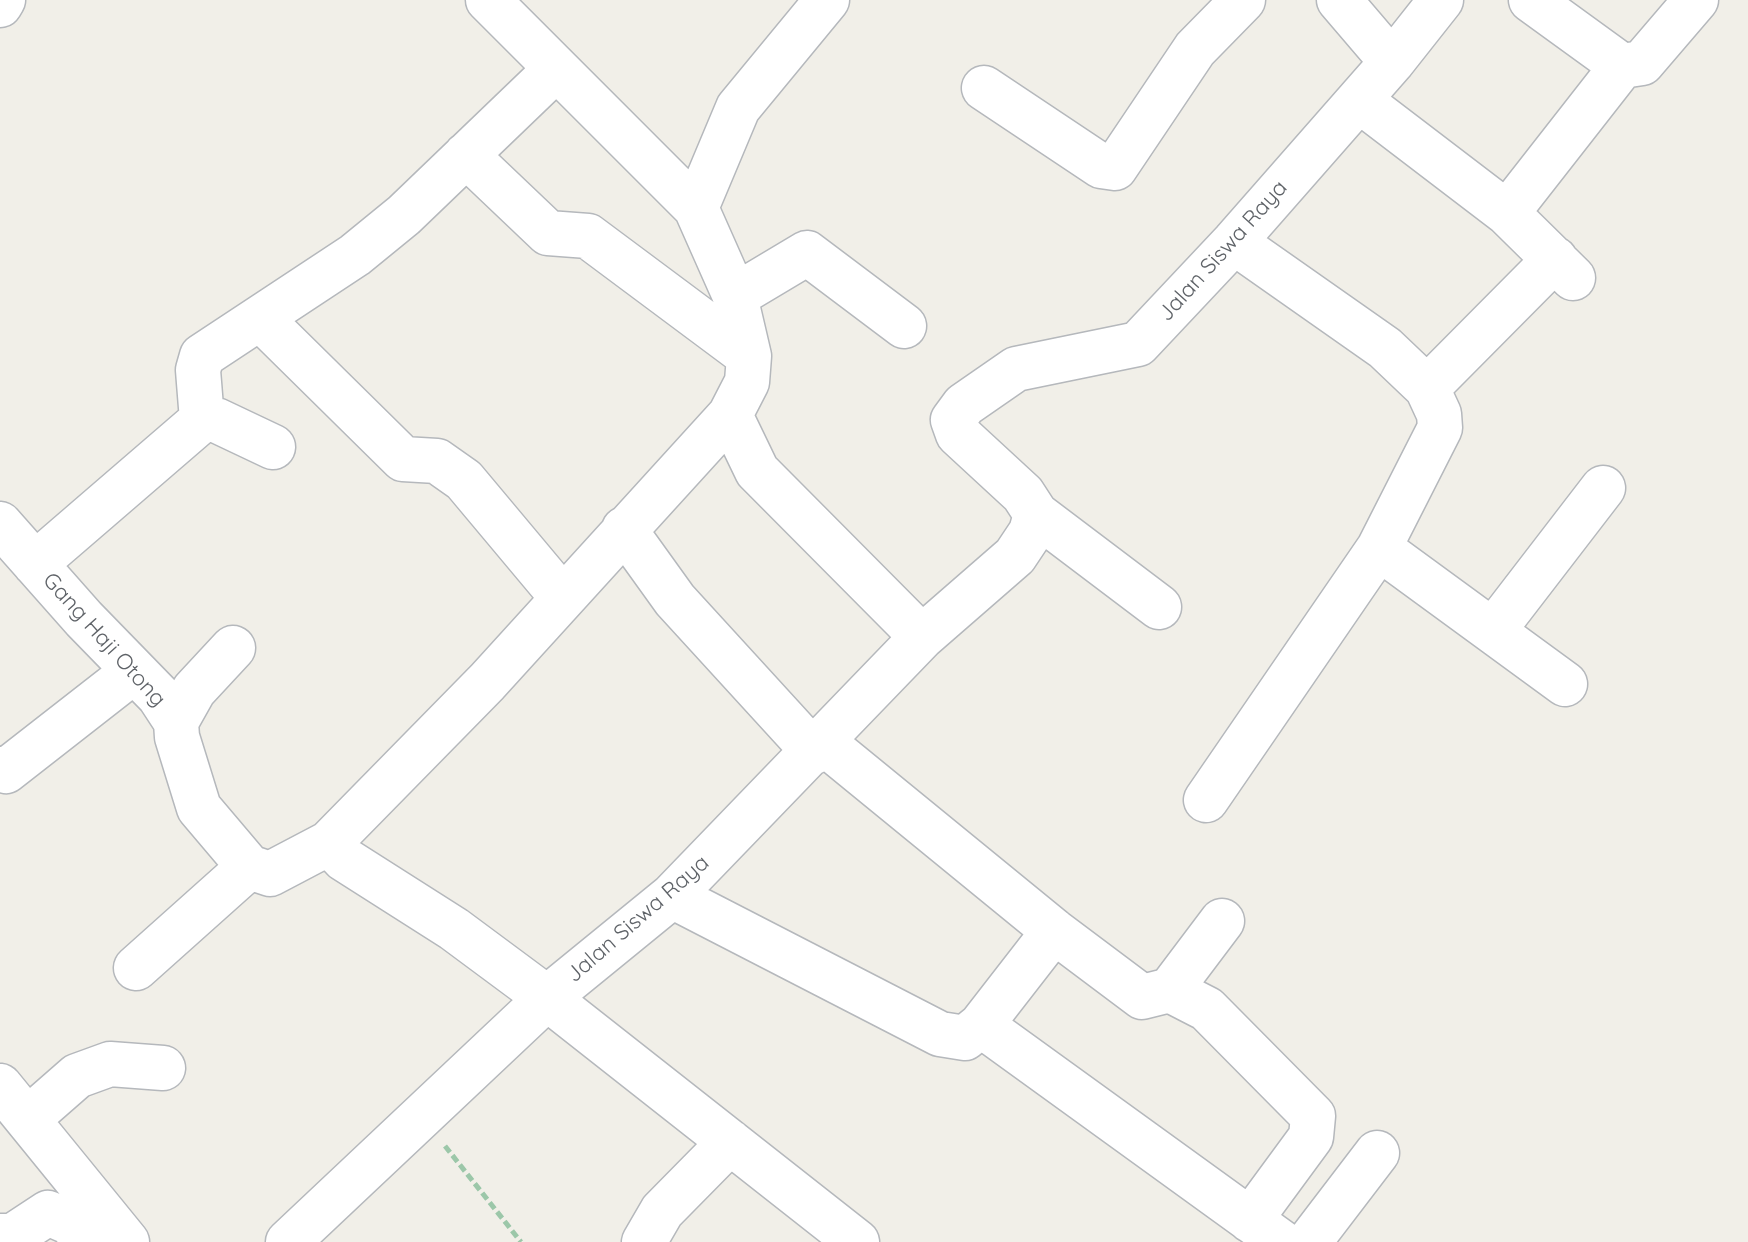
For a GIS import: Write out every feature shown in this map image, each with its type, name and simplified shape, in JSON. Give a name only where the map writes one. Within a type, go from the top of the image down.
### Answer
[{"type":"street","points":[[0,5],[3,0]]},
{"type":"street","points":[[176,722],[177,737],[199,808],[249,867],[270,874],[329,843],[487,682],[730,415],[747,382],[749,356],[735,296],[696,208],[488,0]]},
{"type":"street","points":[[696,208],[738,108],[827,0]]},
{"type":"street","points":[[984,88],[1101,166],[1115,168],[1195,49],[1243,0]]},
{"type":"street","points":[[1339,0],[1392,62]]},
{"type":"street","name":"Jalan Siswa Raya","points":[[288,1242],[547,998],[672,896],[922,637],[1015,556],[1031,532],[1036,514],[1023,494],[958,434],[953,420],[964,405],[1016,369],[1138,344],[1234,242],[1392,62],[1441,0]]},
{"type":"street","points":[[1531,0],[1622,66]]},
{"type":"street","points":[[1507,213],[1622,66],[1642,63],[1696,0]]},
{"type":"street","points":[[202,420],[198,370],[202,356],[355,255],[556,69]]},
{"type":"street","points":[[1359,100],[1507,213],[1564,268],[1427,388]]},
{"type":"street","points":[[466,155],[548,233],[588,236],[749,356]]},
{"type":"street","points":[[1206,800],[1379,548],[1440,428],[1439,414],[1427,388],[1385,348],[1234,242]]},
{"type":"street","points":[[735,296],[807,253],[904,326]]},
{"type":"street","points":[[260,318],[403,459],[437,461],[464,480],[562,597]]},
{"type":"street","points":[[730,415],[757,471],[922,637]]},
{"type":"street","points":[[35,564],[202,420],[216,420],[273,447]]},
{"type":"street","points":[[1493,631],[1603,488]]},
{"type":"street","points":[[1036,514],[1159,607]]},
{"type":"street","name":"Gang Haji Otong","points":[[0,524],[159,696],[176,722],[194,690],[233,648]]},
{"type":"street","points":[[624,529],[675,600],[819,747],[1142,997],[1170,990],[1222,921]]},
{"type":"street","points":[[1379,548],[1565,684]]},
{"type":"street","points":[[0,769],[6,771],[134,671]]},
{"type":"street","points":[[329,843],[348,862],[454,929],[547,998],[857,1242]]},
{"type":"street","points":[[136,968],[249,867]]},
{"type":"street","points":[[672,896],[940,1034],[965,1038],[981,1025],[1054,931]]},
{"type":"street","points":[[981,1025],[1266,1231],[1311,1137],[1313,1116],[1207,1009],[1170,990]]},
{"type":"street","points":[[29,1118],[77,1076],[110,1064],[163,1068]]},
{"type":"street","points":[[0,1086],[127,1242]]},
{"type":"street","points":[[644,1242],[662,1211],[730,1142]]},
{"type":"street","points":[[1309,1242],[1377,1153]]},
{"type":"street","points":[[0,1236],[13,1236],[48,1213],[71,1223],[85,1242]]},
{"type":"path","points":[[422,1117],[521,1242]]}]
